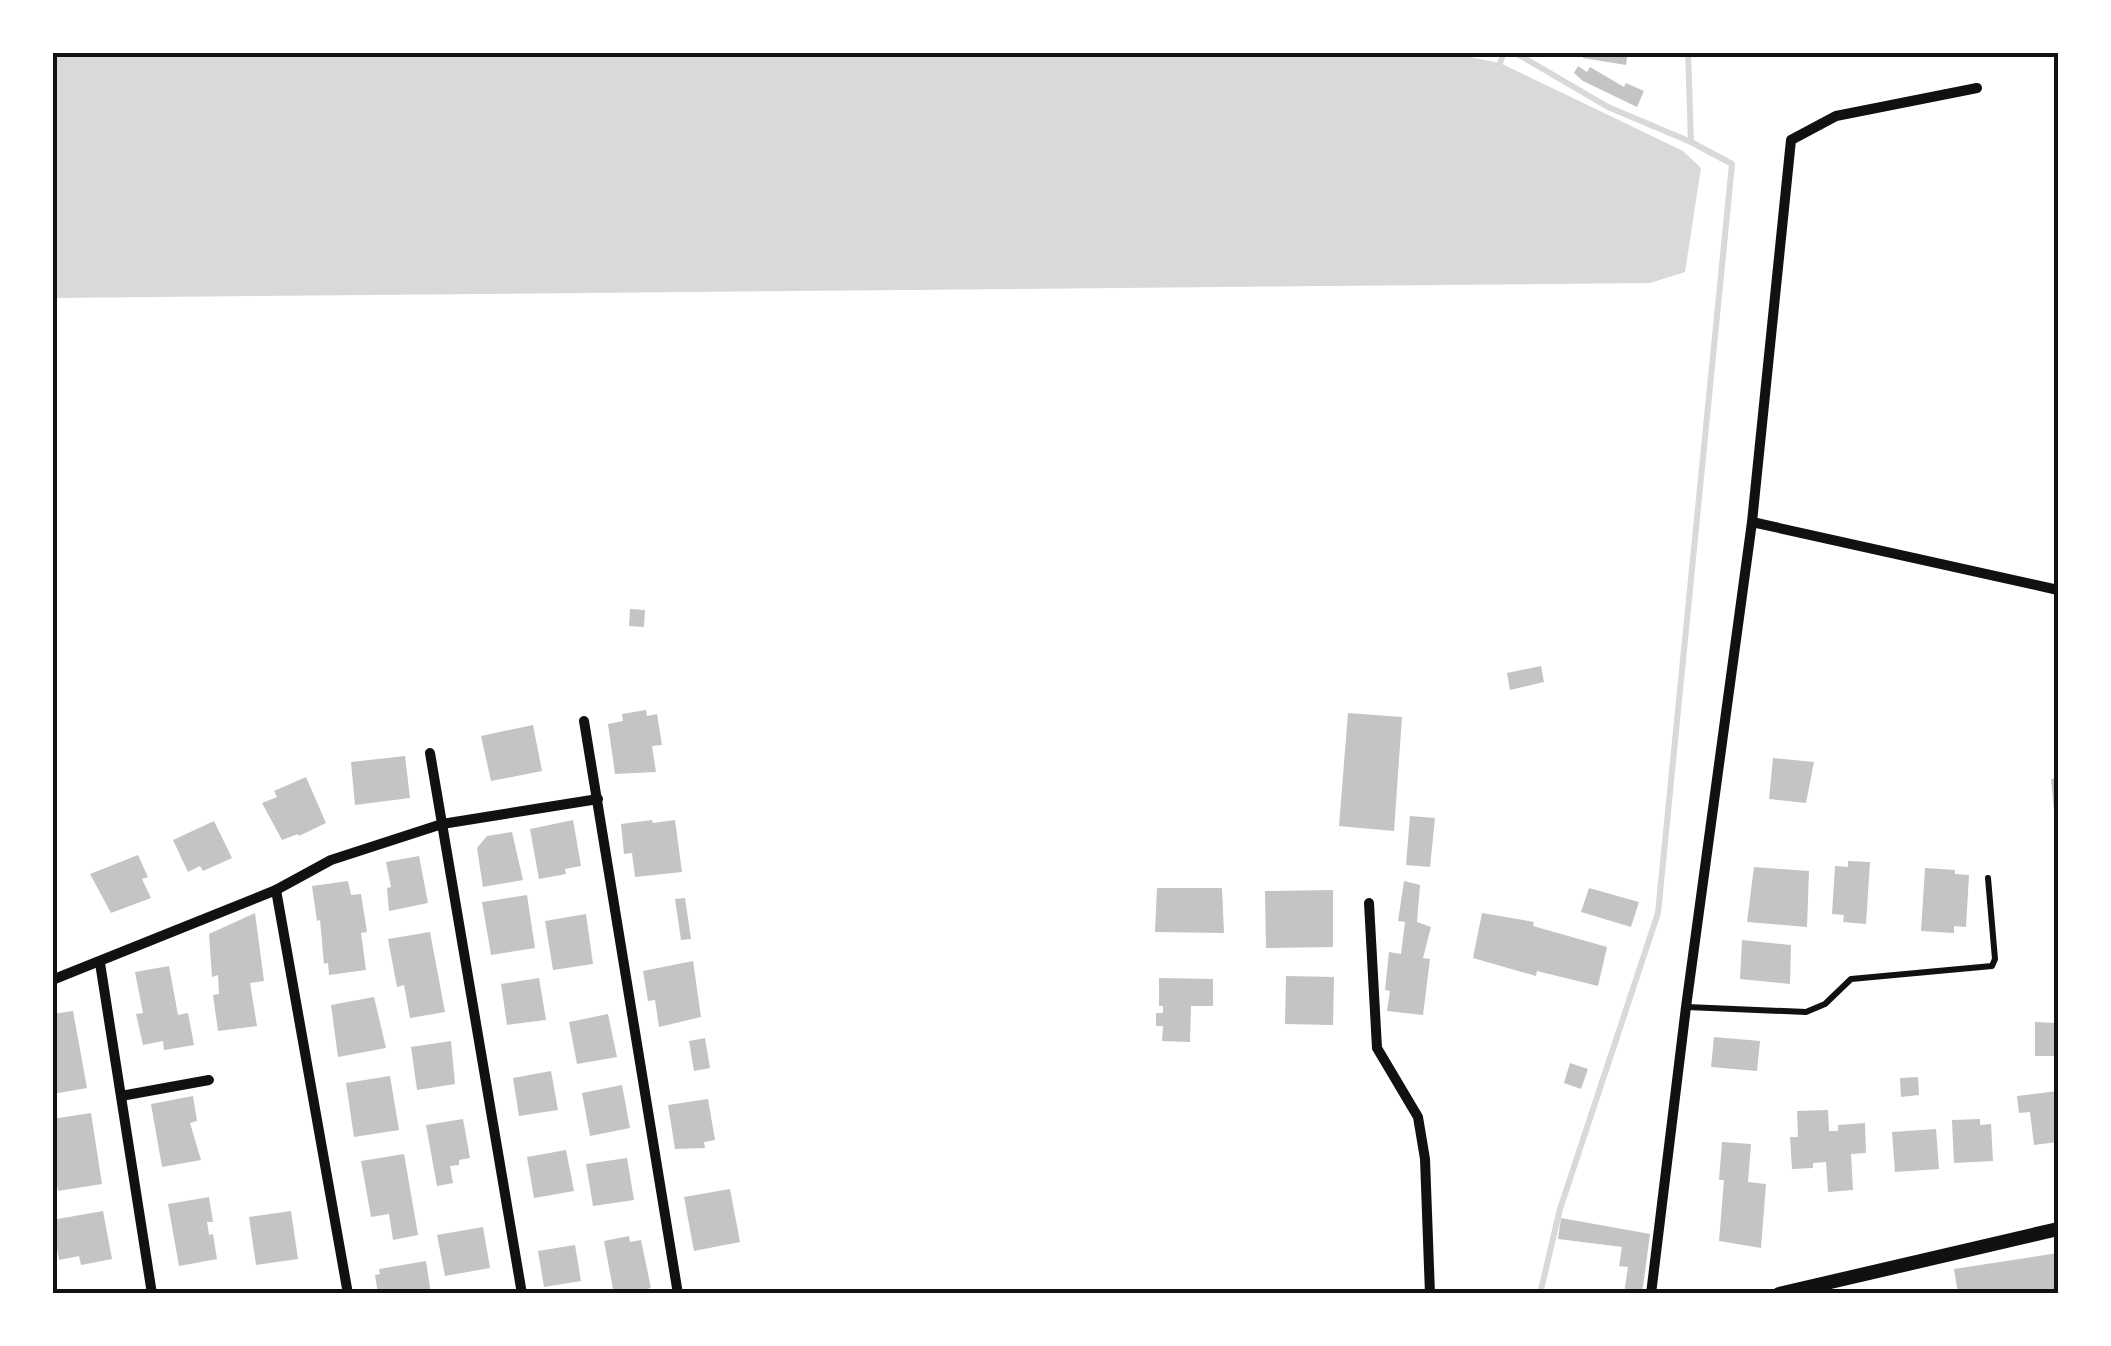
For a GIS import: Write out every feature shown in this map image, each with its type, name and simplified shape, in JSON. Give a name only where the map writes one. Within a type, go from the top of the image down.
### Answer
[{"type":"street","points":[[1651,1294],[1752,522],[1791,140],[1836,116],[1977,88]]},
{"type":"street","points":[[1752,522],[2058,590]]},
{"type":"street","points":[[584,721],[678,1294]]},
{"type":"street","points":[[430,753],[522,1294]]},
{"type":"street","points":[[52,980],[276,890],[331,860],[442,824],[598,799]]},
{"type":"street","points":[[276,890],[348,1294]]},
{"type":"street","points":[[1369,903],[1377,1048],[1418,1117],[1426,1159],[1430,1294]]},
{"type":"street","points":[[100,963],[152,1294]]},
{"type":"street","points":[[121,1096],[208,1080]]},
{"type":"street","points":[[1779,1294],[2058,1229]]},
{"type":"street","points":[[1853,1276],[1858,1294]]},
{"type":"lane","points":[[1686,1007],[1806,1012],[1826,1004],[1851,979],[1992,966],[1995,959],[1988,878]]},
{"type":"shaded area","points":[[52,53],[1449,53],[1500,63],[1683,151],[1701,168],[1685,272],[1650,283],[53,298]]},
{"type":"building","points":[[1583,52],[1628,52],[1626,65],[1583,58]]},
{"type":"building","points":[[1578,66],[1587,72],[1590,67],[1624,87],[1626,83],[1644,91],[1637,107],[1583,81],[1574,73]]},
{"type":"building","points":[[630,609],[645,610],[644,627],[629,626]]},
{"type":"building","points":[[1541,666],[1544,682],[1510,690],[1507,673]]},
{"type":"building","points":[[646,710],[647,716],[657,714],[662,745],[652,746],[656,772],[615,774],[608,724],[623,721],[622,714]]},
{"type":"building","points":[[1348,713],[1402,717],[1394,831],[1339,826]]},
{"type":"building","points":[[533,725],[542,771],[491,781],[481,736]]},
{"type":"building","points":[[405,756],[410,798],[355,805],[351,762]]},
{"type":"building","points":[[1773,758],[1814,762],[1806,803],[1769,799]]},
{"type":"building","points":[[306,777],[326,823],[282,840],[262,803],[277,797],[274,791]]},
{"type":"building","points":[[2058,778],[2058,832],[2056,832],[2051,779]]},
{"type":"building","points":[[1410,816],[1435,818],[1430,867],[1406,865]]},
{"type":"building","points":[[573,820],[581,866],[565,869],[566,874],[539,879],[530,829]]},
{"type":"building","points":[[675,820],[682,872],[635,877],[632,853],[624,854],[621,824]]},
{"type":"building","points":[[214,821],[232,858],[203,871],[200,866],[188,872],[173,840]]},
{"type":"building","points":[[512,832],[523,880],[483,887],[477,848],[487,836]]},
{"type":"building","points":[[138,855],[148,877],[142,879],[151,898],[111,913],[90,874]]},
{"type":"building","points":[[419,856],[428,903],[389,911],[387,888],[391,887],[386,862]]},
{"type":"building","points":[[1848,861],[1870,862],[1866,924],[1843,922],[1844,915],[1832,914],[1835,866],[1848,867]]},
{"type":"building","points":[[1754,867],[1809,871],[1807,927],[1747,922]]},
{"type":"building","points":[[1925,868],[1969,875],[1966,927],[1954,926],[1954,933],[1921,931]]},
{"type":"building","points":[[348,881],[351,895],[361,894],[367,932],[361,933],[366,970],[329,975],[312,886]]},
{"type":"building","points":[[1404,881],[1420,885],[1417,922],[1431,927],[1423,958],[1430,959],[1423,1015],[1387,1011],[1389,952],[1401,954],[1405,922],[1398,921]]},
{"type":"building","points":[[1157,888],[1222,888],[1224,933],[1155,932]]},
{"type":"building","points":[[1589,888],[1639,902],[1631,927],[1581,912]]},
{"type":"building","points":[[1333,890],[1333,947],[1266,948],[1265,891]]},
{"type":"building","points":[[527,895],[535,948],[491,955],[482,902]]},
{"type":"building","points":[[685,898],[691,939],[681,940],[675,899]]},
{"type":"building","points":[[255,913],[264,981],[250,983],[257,1026],[218,1031],[213,995],[219,994],[218,975],[212,977],[209,934]]},
{"type":"building","points":[[1482,913],[1534,922],[1533,926],[1607,947],[1598,986],[1537,971],[1536,976],[1473,958]]},
{"type":"building","points":[[586,914],[593,964],[553,970],[545,921]]},
{"type":"building","points":[[430,932],[445,1012],[410,1018],[404,985],[397,987],[388,939]]},
{"type":"building","points":[[1742,940],[1791,945],[1790,984],[1740,979]]},
{"type":"building","points":[[693,961],[701,1017],[659,1027],[655,1000],[648,1001],[643,971]]},
{"type":"building","points":[[169,966],[178,1015],[188,1013],[194,1045],[164,1050],[163,1041],[143,1045],[136,1014],[143,1013],[135,972]]},
{"type":"building","points":[[1286,976],[1334,977],[1333,1025],[1285,1024]]},
{"type":"building","points":[[539,978],[546,1020],[507,1025],[501,984]]},
{"type":"building","points":[[1159,978],[1213,979],[1213,1006],[1191,1006],[1190,1042],[1162,1041],[1163,1026],[1156,1026],[1156,1013],[1163,1013],[1163,1006],[1159,1006]]},
{"type":"building","points":[[374,997],[386,1048],[338,1057],[331,1005]]},
{"type":"building","points":[[73,1011],[87,1088],[52,1094],[52,1014]]},
{"type":"building","points":[[608,1014],[617,1057],[577,1064],[569,1022]]},
{"type":"building","points":[[2035,1022],[2058,1023],[2058,1056],[2035,1056]]},
{"type":"building","points":[[1714,1037],[1760,1041],[1757,1071],[1711,1067]]},
{"type":"building","points":[[705,1038],[710,1068],[694,1071],[689,1041]]},
{"type":"building","points":[[451,1041],[455,1084],[417,1090],[411,1047]]},
{"type":"building","points":[[1570,1063],[1588,1069],[1581,1089],[1564,1083]]},
{"type":"building","points":[[551,1071],[558,1110],[519,1116],[513,1078]]},
{"type":"building","points":[[390,1076],[399,1130],[354,1137],[346,1083]]},
{"type":"building","points":[[1918,1077],[1919,1095],[1901,1097],[1900,1078]]},
{"type":"building","points":[[622,1085],[630,1128],[590,1136],[582,1093]]},
{"type":"building","points":[[2058,1091],[2058,1142],[2034,1145],[2030,1112],[2019,1113],[2017,1096]]},
{"type":"building","points":[[193,1096],[197,1121],[190,1123],[201,1160],[162,1167],[151,1104]]},
{"type":"building","points":[[708,1099],[715,1140],[704,1142],[705,1148],[675,1149],[668,1105]]},
{"type":"building","points":[[1828,1110],[1829,1131],[1838,1131],[1838,1125],[1865,1123],[1866,1153],[1851,1154],[1853,1190],[1828,1192],[1826,1162],[1813,1163],[1813,1168],[1792,1169],[1790,1137],[1798,1137],[1797,1111]]},
{"type":"building","points":[[91,1113],[102,1184],[58,1191],[52,1119]]},
{"type":"building","points":[[463,1119],[470,1158],[450,1166],[453,1183],[437,1186],[426,1125]]},
{"type":"building","points":[[1980,1119],[1980,1125],[1991,1124],[1993,1161],[1954,1163],[1952,1120]]},
{"type":"building","points":[[1936,1129],[1939,1169],[1895,1172],[1892,1132]]},
{"type":"building","points":[[1722,1142],[1751,1144],[1748,1182],[1766,1184],[1761,1248],[1719,1241],[1724,1180],[1719,1180]]},
{"type":"building","points":[[566,1150],[574,1191],[534,1198],[527,1157]]},
{"type":"building","points":[[404,1154],[418,1235],[393,1240],[389,1214],[371,1217],[361,1161]]},
{"type":"building","points":[[627,1158],[634,1200],[593,1206],[586,1164]]},
{"type":"building","points":[[730,1189],[740,1242],[694,1251],[684,1197]]},
{"type":"building","points":[[209,1197],[213,1222],[207,1222],[217,1259],[179,1266],[168,1204]]},
{"type":"building","points":[[103,1211],[112,1259],[81,1265],[79,1256],[59,1260],[52,1220]]},
{"type":"building","points":[[291,1211],[298,1259],[256,1265],[249,1217]]},
{"type":"building","points":[[1561,1218],[1650,1234],[1642,1294],[1624,1294],[1628,1267],[1619,1266],[1622,1247],[1558,1239]]},
{"type":"building","points":[[483,1227],[490,1268],[445,1276],[437,1235]]},
{"type":"building","points":[[629,1236],[630,1242],[641,1240],[651,1288],[638,1291],[639,1294],[614,1294],[604,1241]]},
{"type":"building","points":[[575,1245],[581,1281],[544,1287],[538,1251]]},
{"type":"building","points":[[2058,1253],[2058,1294],[1958,1294],[1954,1269]]},
{"type":"building","points":[[426,1261],[431,1294],[378,1294],[375,1275],[380,1274],[379,1269]]},
{"type":"waterway","points":[[1500,63],[1504,52]]},
{"type":"waterway","points":[[1514,52],[1608,107],[1732,164],[1658,913],[1560,1209],[1540,1294]]},
{"type":"waterway","points":[[1688,52],[1691,142]]}]
